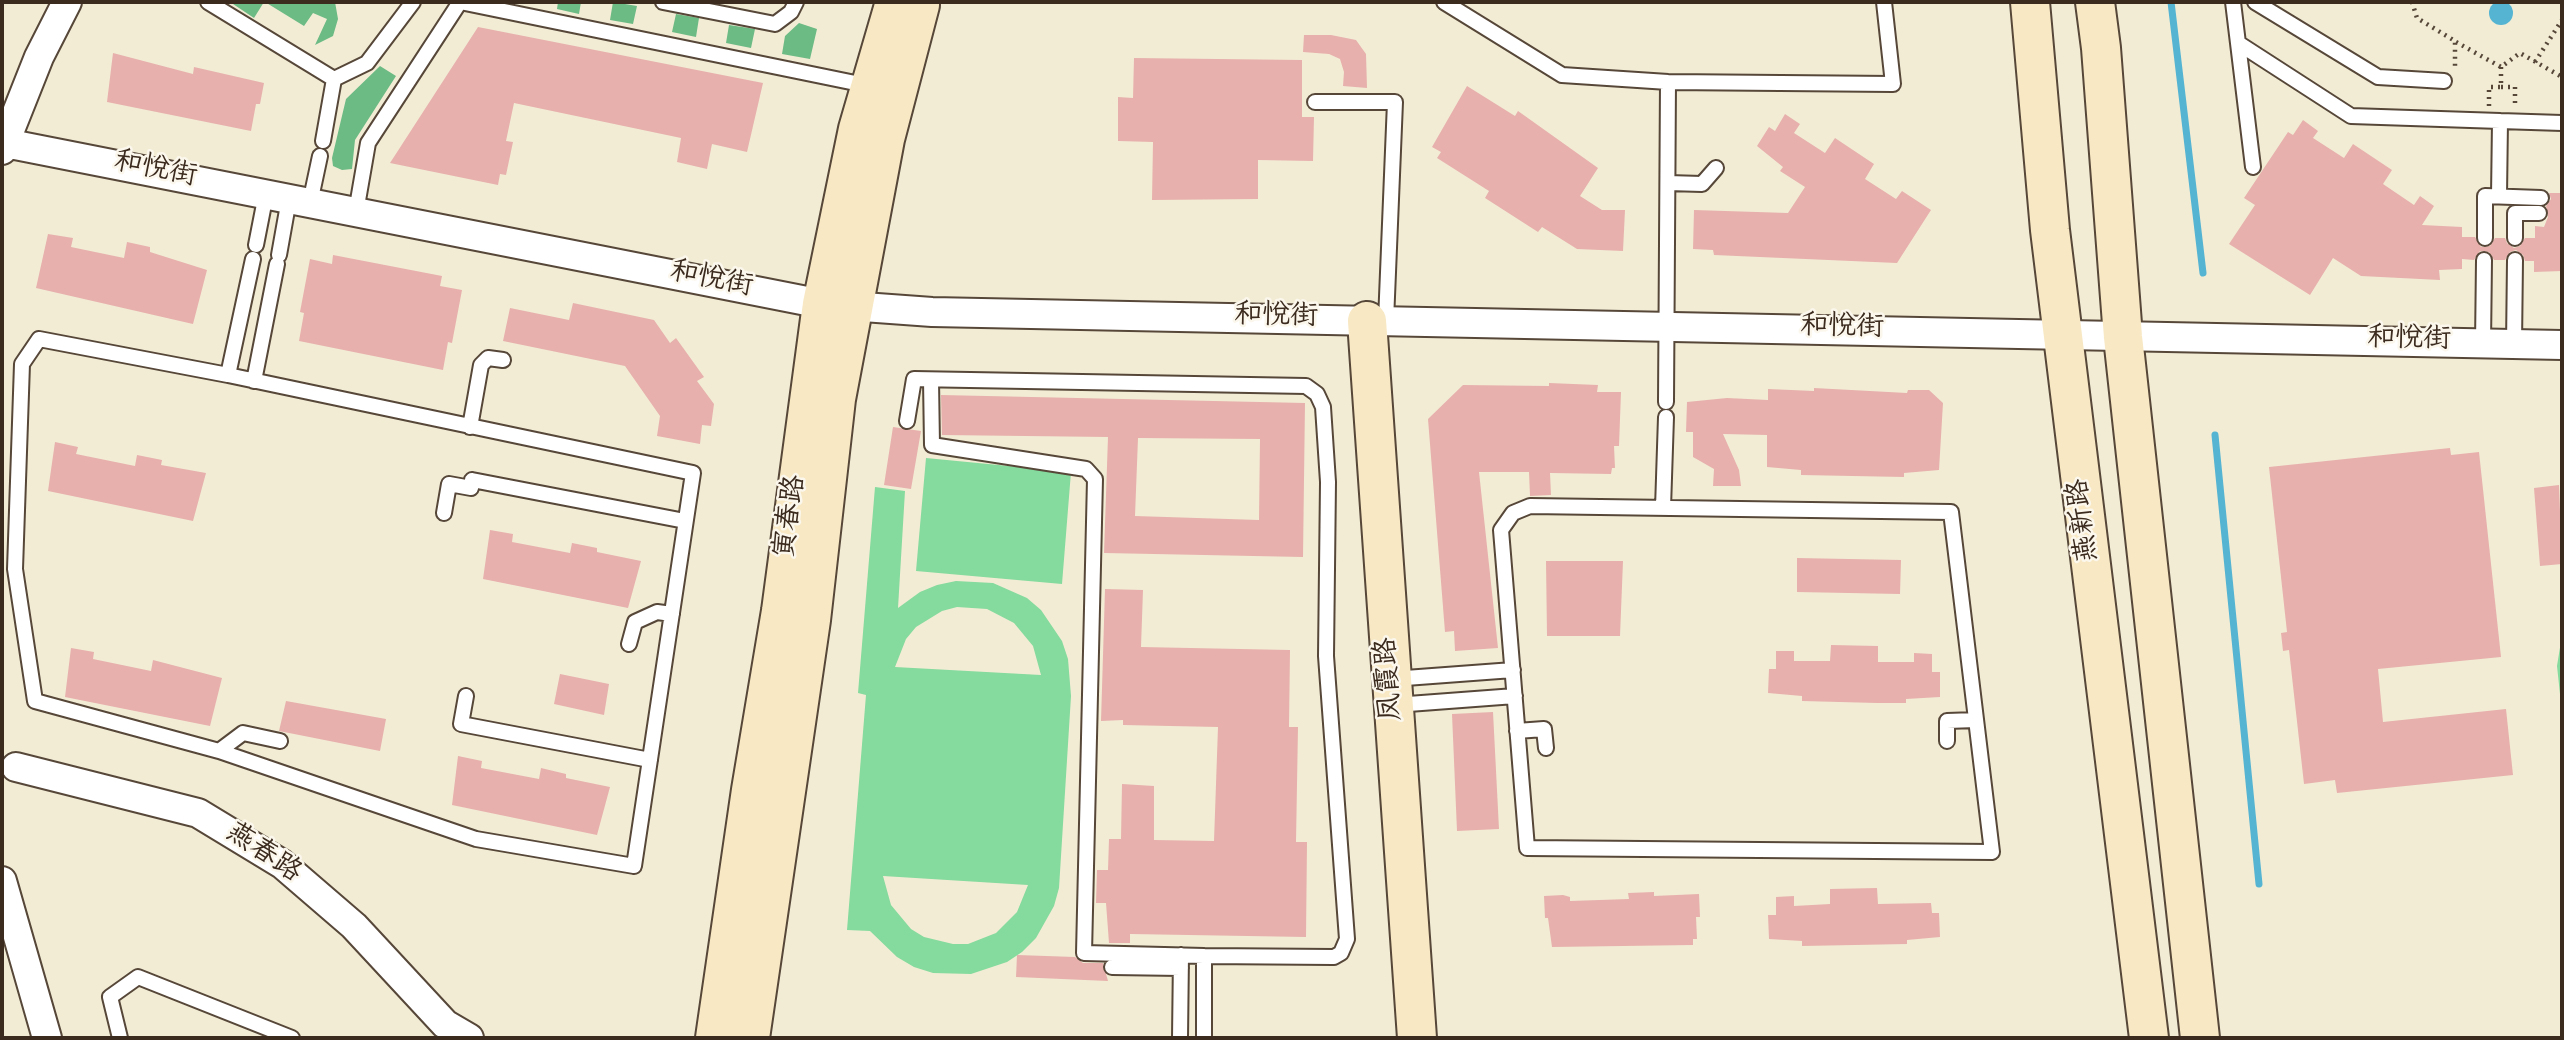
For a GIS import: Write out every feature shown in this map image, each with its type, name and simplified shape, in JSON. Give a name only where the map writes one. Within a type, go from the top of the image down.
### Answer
[{"type":"street","points":[[3,146],[39,57],[67,2]]},
{"type":"street","name":"寅春路","points":[[750,1038],[811,620],[836,399],[843,195],[870,86],[895,2]]},
{"type":"street","name":"寅春路","points":[[715,1038],[751,790],[781,611],[838,305],[886,139],[921,2]]},
{"type":"street","name":"燕新路","points":[[2029,2],[2050,230],[2149,1038]]},
{"type":"street","name":"燕新路","points":[[2095,2],[2123,337],[2200,1038]]},
{"type":"street","name":"和悦街","points":[[3,146],[838,305],[932,312],[2562,345]]},
{"type":"street","name":"凤霞路","points":[[1376,321],[1393,692],[1417,1038]]},
{"type":"street","name":"燕春路","points":[[9,765],[198,813],[282,864],[354,926],[445,1024],[469,1038]]},
{"type":"street","points":[[2,881],[47,1038]]},
{"type":"lane","points":[[208,2],[334,79]]},
{"type":"lane","points":[[334,79],[368,63],[413,2]]},
{"type":"lane","points":[[356,212],[368,143],[460,2],[870,86]]},
{"type":"lane","points":[[663,2],[775,24],[791,12],[796,2]]},
{"type":"lane","points":[[1444,2],[1562,75],[1668,82],[1894,84],[1884,2]]},
{"type":"lane","points":[[2233,2],[2253,167]]},
{"type":"lane","points":[[2255,2],[2378,77],[2444,81]]},
{"type":"lane","points":[[2238,43],[2351,116],[2562,123]]},
{"type":"lane","points":[[228,375],[254,252],[321,148],[334,79]]},
{"type":"lane","points":[[1666,402],[1669,327],[1668,82]]},
{"type":"lane","points":[[1315,102],[1395,102],[1376,321]]},
{"type":"lane","points":[[2494,121],[2499,196]]},
{"type":"lane","points":[[1668,183],[1702,184],[1716,168]]},
{"type":"lane","points":[[2485,238],[2485,196],[2499,196],[2540,205],[2515,213],[2515,238]]},
{"type":"lane","points":[[254,381],[289,199]]},
{"type":"lane","points":[[2483,344],[2484,260]]},
{"type":"lane","points":[[2514,345],[2515,260]]},
{"type":"lane","points":[[39,340],[254,381],[692,473],[634,866],[477,839],[219,751],[35,701],[9,575],[8,549],[22,364],[39,340]]},
{"type":"lane","points":[[470,426],[481,365],[488,358],[503,360]]},
{"type":"lane","points":[[907,421],[914,379],[1306,386],[1323,407],[1328,482],[1326,656],[1347,939],[1342,953],[1334,957],[1204,956],[1181,962],[1112,967]]},
{"type":"lane","points":[[931,380],[932,444],[1086,469],[1095,479],[1084,953],[1181,962]]},
{"type":"lane","points":[[1663,508],[1666,417]]},
{"type":"lane","points":[[444,513],[449,484],[471,488],[472,480],[685,521]]},
{"type":"lane","points":[[1530,506],[1951,512],[1992,852],[1527,848],[1513,670],[1501,530],[1514,513],[1530,506]]},
{"type":"lane","points":[[629,644],[635,622],[657,612],[672,614]]},
{"type":"lane","points":[[1393,692],[1513,670]]},
{"type":"lane","points":[[1393,692],[1515,696]]},
{"type":"lane","points":[[466,696],[461,724],[650,760]]},
{"type":"lane","points":[[1947,741],[1947,721],[1976,720]]},
{"type":"lane","points":[[1517,731],[1544,729],[1546,748]]},
{"type":"lane","points":[[219,751],[243,733],[279,741]]},
{"type":"lane","points":[[1204,956],[1204,1038]]},
{"type":"lane","points":[[1180,1038],[1181,962]]},
{"type":"lane","points":[[120,1038],[110,997],[138,977],[292,1038]]},
{"type":"path","points":[[2412,2],[2417,18],[2501,67]]},
{"type":"path","points":[[2535,62],[2562,20]]},
{"type":"path","points":[[2455,41],[2455,120]]},
{"type":"path","points":[[2501,67],[2520,53],[2562,76]]},
{"type":"path","points":[[2501,67],[2501,87]]},
{"type":"path","points":[[2494,121],[2489,87],[2515,87],[2515,121]]},
{"type":"green space","points":[[230,2],[264,2],[254,18]]},
{"type":"green space","points":[[265,2],[335,2],[338,19],[333,36],[315,45],[327,19],[313,13],[304,26]]},
{"type":"green space","points":[[558,2],[581,2],[579,14],[557,9]]},
{"type":"green space","points":[[613,2],[637,6],[633,24],[610,20]]},
{"type":"green space","points":[[676,14],[699,18],[696,37],[672,32]]},
{"type":"green space","points":[[799,23],[817,29],[810,59],[782,54],[785,36]]},
{"type":"green space","points":[[729,25],[755,29],[751,48],[726,43]]},
{"type":"green space","points":[[380,66],[396,76],[355,140],[352,169],[342,170],[333,166],[332,158],[346,99]]},
{"type":"green space","points":[[926,458],[1071,472],[1062,584],[916,571]]},
{"type":"green space","points":[[875,487],[905,491],[898,608],[920,592],[937,585],[956,581],[993,583],[1027,598],[1041,610],[1062,641],[1068,659],[1071,696],[1059,888],[1054,906],[1036,938],[1007,962],[971,974],[933,973],[914,967],[897,957],[870,931],[847,930],[866,695],[858,693]],"holes":[[[957,607],[987,609],[1014,623],[1033,646],[1041,675],[895,667],[906,639],[916,627],[942,611]],[[883,876],[1028,885],[1017,912],[996,933],[968,944],[953,944],[924,937],[911,929],[891,905]]]},
{"type":"green space","points":[[2562,635],[2562,713],[2557,666]]},
{"type":"water","points":[[2501,1],[2510,4],[2513,13],[2510,22],[2501,25],[2492,22],[2489,13],[2492,4]]},
{"type":"building","points":[[478,27],[763,83],[747,152],[712,144],[707,169],[677,162],[681,138],[514,103],[506,141],[513,142],[506,175],[500,174],[498,185],[390,163]]},
{"type":"building","points":[[1304,35],[1331,35],[1356,40],[1366,54],[1367,88],[1343,86],[1344,72],[1340,59],[1329,54],[1303,52]]},
{"type":"building","points":[[113,53],[193,74],[194,67],[264,83],[260,104],[256,104],[251,131],[107,102]]},
{"type":"building","points":[[1134,58],[1302,60],[1302,117],[1314,117],[1313,161],[1258,160],[1258,199],[1152,200],[1153,142],[1118,141],[1118,97],[1133,98]]},
{"type":"building","points":[[1467,86],[1515,116],[1518,111],[1598,168],[1580,196],[1602,210],[1625,210],[1623,251],[1577,249],[1542,227],[1538,232],[1485,198],[1489,191],[1437,158],[1441,152],[1432,147]]},
{"type":"building","points":[[1785,114],[1800,124],[1794,133],[1825,153],[1835,138],[1874,164],[1865,179],[1896,199],[1902,191],[1931,210],[1897,263],[1714,255],[1713,250],[1693,249],[1694,210],[1788,213],[1805,187],[1780,171],[1783,167],[1757,146],[1769,127],[1775,131]]},
{"type":"building","points":[[2303,120],[2318,131],[2313,138],[2344,158],[2353,144],[2392,170],[2383,184],[2414,205],[2420,196],[2434,206],[2422,225],[2462,227],[2462,237],[2475,237],[2481,247],[2490,246],[2495,238],[2505,238],[2514,248],[2520,246],[2525,238],[2535,238],[2535,226],[2544,227],[2548,217],[2546,206],[2551,199],[2549,193],[2562,193],[2562,271],[2534,272],[2534,261],[2525,261],[2523,255],[2516,250],[2510,252],[2505,260],[2494,260],[2489,252],[2480,251],[2474,260],[2462,259],[2462,269],[2439,270],[2440,280],[2361,276],[2333,258],[2310,295],[2229,244],[2255,205],[2244,198],[2288,132],[2293,135]]},
{"type":"building","points":[[48,234],[73,238],[71,247],[124,258],[127,242],[150,247],[150,252],[207,270],[193,324],[36,288]]},
{"type":"building","points":[[333,255],[442,276],[440,286],[462,290],[452,343],[448,342],[443,370],[299,341],[304,313],[300,312],[310,259],[332,264]]},
{"type":"building","points":[[573,303],[654,320],[670,343],[676,338],[704,377],[697,381],[714,404],[711,426],[702,425],[700,444],[657,436],[660,416],[625,366],[503,341],[510,308],[569,320]]},
{"type":"building","points":[[1549,383],[1598,385],[1597,392],[1621,392],[1619,446],[1614,446],[1615,468],[1612,468],[1611,474],[1550,473],[1551,495],[1530,496],[1529,472],[1479,472],[1498,648],[1455,651],[1454,631],[1445,632],[1428,419],[1463,385],[1549,386]]},
{"type":"building","points":[[1814,388],[1907,393],[1908,390],[1929,390],[1943,403],[1939,470],[1904,473],[1904,477],[1801,475],[1801,470],[1767,467],[1767,435],[1723,434],[1739,470],[1741,486],[1713,486],[1714,469],[1693,457],[1693,432],[1686,432],[1687,402],[1727,398],[1768,400],[1768,389],[1814,391]]},
{"type":"building","points":[[941,395],[1305,403],[1303,557],[1104,553],[1108,437],[942,435]],"holes":[[[1138,438],[1260,439],[1259,520],[1135,516]]]},
{"type":"building","points":[[893,427],[921,431],[911,489],[884,485]]},
{"type":"building","points":[[55,442],[78,447],[76,454],[135,466],[137,455],[162,460],[161,465],[206,473],[193,521],[48,491]]},
{"type":"building","points":[[2450,448],[2451,455],[2479,452],[2501,657],[2378,669],[2383,722],[2506,709],[2513,775],[2337,793],[2335,780],[2304,784],[2289,650],[2283,651],[2281,633],[2287,632],[2269,467]]},
{"type":"building","points":[[2559,485],[2562,564],[2540,566],[2534,488]]},
{"type":"building","points":[[490,530],[513,534],[512,542],[570,553],[572,543],[597,548],[597,552],[641,561],[628,608],[483,579]]},
{"type":"building","points":[[1797,558],[1901,560],[1900,594],[1797,592]]},
{"type":"building","points":[[1546,561],[1623,561],[1620,636],[1547,636]]},
{"type":"building","points":[[1105,589],[1143,590],[1141,647],[1290,650],[1289,727],[1298,727],[1296,842],[1307,842],[1306,937],[1130,934],[1130,943],[1109,943],[1106,903],[1096,903],[1097,870],[1108,870],[1109,839],[1121,839],[1122,784],[1154,786],[1154,840],[1214,841],[1218,727],[1123,725],[1123,720],[1101,721]]},
{"type":"building","points":[[1831,645],[1878,646],[1878,662],[1914,662],[1914,653],[1932,654],[1932,672],[1940,672],[1940,697],[1906,699],[1906,703],[1877,703],[1802,701],[1802,696],[1768,693],[1769,669],[1776,669],[1776,651],[1794,651],[1794,661],[1830,661]]},
{"type":"building","points":[[71,648],[94,652],[93,659],[151,671],[153,660],[222,678],[210,726],[65,697]]},
{"type":"building","points":[[560,674],[609,684],[604,715],[554,704]]},
{"type":"building","points":[[286,701],[386,719],[380,751],[279,731]]},
{"type":"building","points":[[1493,712],[1499,829],[1457,831],[1452,714]]},
{"type":"building","points":[[458,756],[482,761],[481,768],[539,779],[541,768],[566,774],[566,778],[610,787],[597,835],[452,805]]},
{"type":"building","points":[[1877,888],[1878,904],[1931,903],[1932,913],[1939,913],[1940,937],[1907,940],[1907,944],[1802,946],[1802,941],[1769,939],[1768,915],[1776,915],[1776,897],[1794,896],[1794,906],[1830,904],[1830,889]]},
{"type":"building","points":[[1654,892],[1654,896],[1699,894],[1700,917],[1696,917],[1697,939],[1693,939],[1693,945],[1552,947],[1548,918],[1545,918],[1544,896],[1563,895],[1570,897],[1570,901],[1629,899],[1628,893]]},
{"type":"building","points":[[1017,955],[1075,957],[1083,963],[1103,963],[1108,981],[1016,977]]},
{"type":"waterway","points":[[2171,2],[2203,273]]},
{"type":"waterway","points":[[2215,435],[2259,884]]}]
